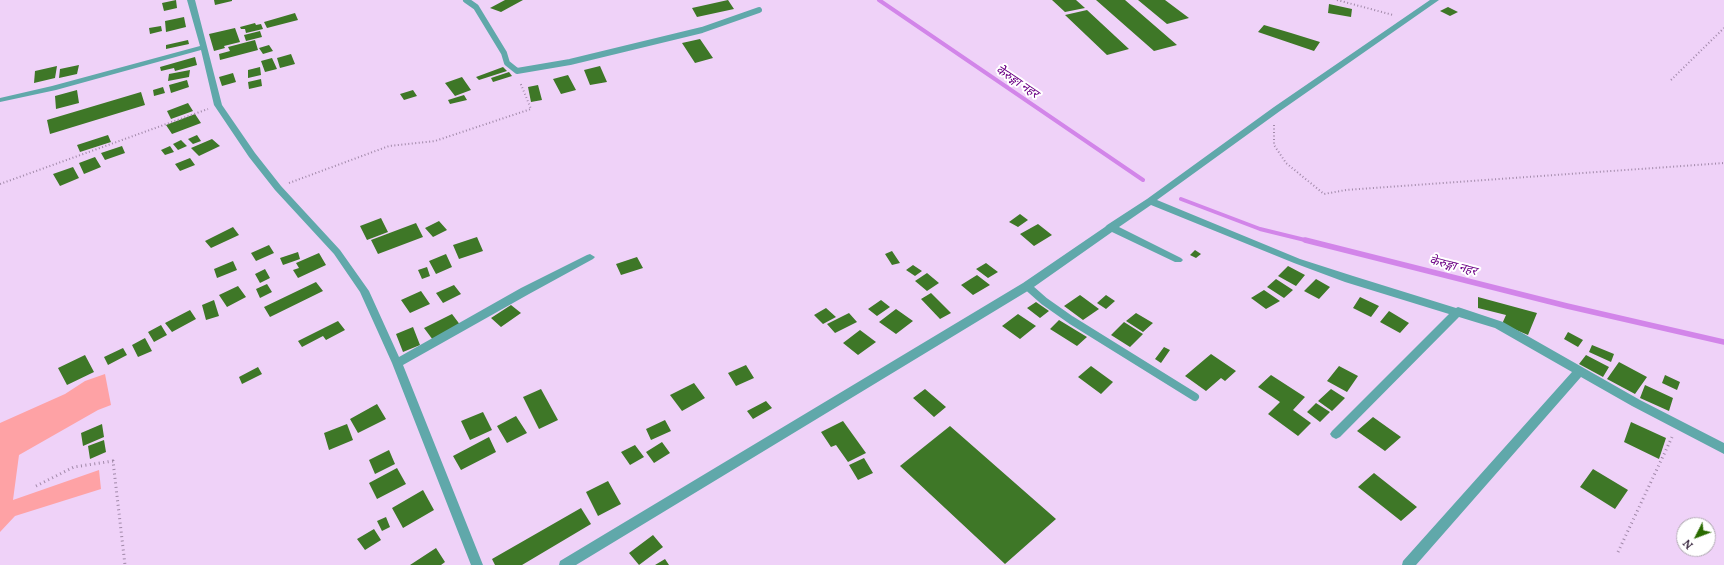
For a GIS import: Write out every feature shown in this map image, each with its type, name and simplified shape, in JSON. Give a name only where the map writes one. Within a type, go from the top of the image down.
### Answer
[{"type":"street","points":[[191,0],[218,105],[252,155],[278,188],[337,252],[364,291],[397,363],[477,565]]},
{"type":"street","points":[[565,565],[1027,286],[1407,19],[1429,1]]},
{"type":"street","points":[[0,100],[53,88],[204,47]]},
{"type":"street","points":[[1150,201],[1297,261],[1349,279],[1458,311],[1499,325],[1724,449]]},
{"type":"street","points":[[1110,227],[1178,260]]},
{"type":"street","points":[[397,363],[524,291],[590,257]]},
{"type":"street","points":[[1336,434],[1458,311]]},
{"type":"street","points":[[1408,565],[1580,371]]},
{"type":"lane","points":[[466,0],[476,7],[504,53],[507,63],[517,70],[570,62],[618,52],[702,30],[759,10]]},
{"type":"lane","points":[[1027,286],[1044,301],[1070,320],[1195,397]]},
{"type":"path","points":[[1337,0],[1407,19]]},
{"type":"path","points":[[1671,80],[1724,28]]},
{"type":"path","points":[[278,188],[389,146],[435,141],[531,109],[518,78],[520,70]]},
{"type":"path","points":[[0,184],[218,105]]},
{"type":"path","points":[[1277,109],[1273,129],[1274,145],[1286,163],[1324,194],[1354,190],[1724,163]]},
{"type":"path","points":[[1618,552],[1678,425]]},
{"type":"path","points":[[36,486],[74,466],[113,461],[125,565]]},
{"type":"shaded area","points":[[105,374],[111,405],[98,410],[19,455],[13,500],[99,470],[101,489],[15,516],[0,532],[0,423],[65,394],[85,381]]},
{"type":"building","points":[[176,0],[177,8],[164,11],[162,3]]},
{"type":"building","points":[[214,0],[232,0],[232,1],[215,5]]},
{"type":"building","points":[[505,0],[523,0],[501,12],[490,8]]},
{"type":"building","points":[[728,0],[734,9],[697,17],[692,8]]},
{"type":"building","points":[[1052,0],[1076,0],[1085,8],[1065,12]]},
{"type":"building","points":[[1096,0],[1125,0],[1177,45],[1154,51]]},
{"type":"building","points":[[1138,0],[1165,0],[1189,18],[1167,24]]},
{"type":"building","points":[[1329,4],[1352,9],[1351,17],[1328,13]]},
{"type":"building","points":[[1448,7],[1458,12],[1450,16],[1440,11]]},
{"type":"building","points":[[1087,10],[1129,49],[1107,55],[1065,15]]},
{"type":"building","points":[[295,13],[298,20],[267,28],[264,22]]},
{"type":"building","points":[[184,17],[186,27],[166,32],[165,21]]},
{"type":"building","points":[[255,23],[256,25],[261,24],[263,29],[246,33],[245,29],[241,29],[240,27]]},
{"type":"building","points":[[1264,25],[1320,42],[1314,51],[1258,32]]},
{"type":"building","points":[[161,26],[162,31],[150,34],[149,28]]},
{"type":"building","points":[[235,28],[240,42],[224,46],[225,48],[214,51],[209,34]]},
{"type":"building","points":[[260,31],[262,37],[246,41],[244,35]]},
{"type":"building","points":[[700,39],[713,58],[695,63],[682,43]]},
{"type":"building","points":[[188,40],[189,44],[166,49],[166,45]]},
{"type":"building","points":[[255,40],[258,50],[220,60],[219,54],[230,51],[228,47]]},
{"type":"building","points":[[269,45],[273,51],[263,54],[259,48]]},
{"type":"building","points":[[291,54],[295,64],[280,68],[277,58]]},
{"type":"building","points":[[195,57],[197,65],[175,71],[174,68],[161,71],[160,67]]},
{"type":"building","points":[[272,58],[277,69],[265,72],[261,61]]},
{"type":"building","points":[[79,65],[77,74],[59,78],[60,69]]},
{"type":"building","points":[[57,66],[55,78],[34,83],[35,71]]},
{"type":"building","points":[[600,66],[607,82],[590,85],[584,70]]},
{"type":"building","points":[[260,67],[261,75],[248,78],[248,70]]},
{"type":"building","points":[[503,67],[507,71],[479,80],[476,77]]},
{"type":"building","points":[[190,70],[189,77],[168,81],[169,74]]},
{"type":"building","points":[[509,72],[512,76],[493,82],[491,78]]},
{"type":"building","points":[[233,73],[236,82],[222,86],[219,77]]},
{"type":"building","points":[[568,75],[576,90],[561,94],[553,79]]},
{"type":"building","points":[[462,77],[471,90],[455,96],[445,83]]},
{"type":"building","points":[[261,79],[262,86],[249,89],[248,82]]},
{"type":"building","points":[[187,80],[189,87],[171,93],[169,85]]},
{"type":"building","points":[[538,85],[542,100],[531,102],[528,87]]},
{"type":"building","points":[[163,87],[165,93],[154,96],[153,90]]},
{"type":"building","points":[[77,90],[79,103],[56,109],[55,96]]},
{"type":"building","points":[[413,90],[417,96],[404,100],[400,94]]},
{"type":"building","points":[[141,92],[145,105],[50,134],[47,120]]},
{"type":"building","points":[[464,95],[467,100],[450,104],[448,100]]},
{"type":"building","points":[[188,103],[193,111],[171,119],[167,111]]},
{"type":"building","points":[[195,114],[201,123],[172,134],[166,125]]},
{"type":"building","points":[[108,135],[111,142],[80,152],[77,145]]},
{"type":"building","points":[[197,135],[201,141],[193,144],[188,139]]},
{"type":"building","points":[[212,139],[220,146],[199,156],[191,148]]},
{"type":"building","points":[[181,140],[187,146],[178,150],[173,144]]},
{"type":"building","points":[[122,146],[125,153],[105,160],[101,153]]},
{"type":"building","points":[[170,146],[174,152],[165,155],[161,150]]},
{"type":"building","points":[[95,157],[101,167],[84,174],[79,163]]},
{"type":"building","points":[[190,158],[195,165],[180,171],[175,164]]},
{"type":"building","points":[[73,167],[79,178],[60,186],[53,174]]},
{"type":"building","points":[[1020,214],[1028,220],[1018,227],[1009,222]]},
{"type":"building","points":[[381,218],[388,232],[367,240],[360,226]]},
{"type":"building","points":[[439,221],[447,230],[433,237],[425,228]]},
{"type":"building","points":[[416,223],[423,237],[378,254],[371,240]]},
{"type":"building","points":[[1038,224],[1052,235],[1034,246],[1020,234]]},
{"type":"building","points":[[233,227],[239,235],[211,248],[205,241]]},
{"type":"building","points":[[477,237],[483,251],[459,259],[453,245]]},
{"type":"building","points":[[269,245],[274,253],[256,261],[251,253]]},
{"type":"building","points":[[1195,250],[1201,254],[1196,258],[1190,255]]},
{"type":"building","points":[[892,251],[900,263],[892,265],[885,254]]},
{"type":"building","points":[[298,252],[300,259],[283,265],[280,258]]},
{"type":"building","points":[[319,253],[326,265],[298,278],[293,270],[299,268],[296,263]]},
{"type":"building","points":[[446,254],[452,267],[436,274],[429,261]]},
{"type":"building","points":[[637,257],[643,268],[621,275],[616,264]]},
{"type":"building","points":[[233,261],[237,270],[217,278],[214,269]]},
{"type":"building","points":[[986,263],[998,272],[988,278],[976,269]]},
{"type":"building","points":[[913,265],[922,271],[915,276],[906,270]]},
{"type":"building","points":[[1288,266],[1305,275],[1296,286],[1278,276]]},
{"type":"building","points":[[427,267],[430,276],[422,279],[418,270]]},
{"type":"building","points":[[265,269],[270,278],[260,283],[255,274]]},
{"type":"building","points":[[927,273],[939,283],[927,291],[915,281]]},
{"type":"building","points":[[977,275],[990,285],[973,295],[961,285]]},
{"type":"building","points":[[1276,279],[1293,290],[1284,298],[1267,287]]},
{"type":"building","points":[[1316,279],[1330,287],[1319,299],[1304,291]]},
{"type":"building","points":[[316,282],[323,291],[270,317],[264,307]]},
{"type":"building","points":[[267,284],[272,292],[260,298],[256,289]]},
{"type":"building","points":[[454,285],[461,294],[443,303],[436,293]]},
{"type":"building","points":[[238,286],[246,297],[227,307],[219,295]]},
{"type":"building","points":[[1264,290],[1280,301],[1266,309],[1251,298]]},
{"type":"building","points":[[421,291],[430,304],[410,313],[401,300]]},
{"type":"building","points":[[931,293],[951,313],[940,319],[921,299]]},
{"type":"building","points":[[1080,295],[1099,309],[1083,320],[1064,306]]},
{"type":"building","points":[[1106,295],[1115,301],[1106,309],[1097,303]]},
{"type":"building","points":[[1360,297],[1379,306],[1371,317],[1353,308]]},
{"type":"building","points":[[1478,297],[1537,313],[1528,335],[1502,324],[1506,315],[1478,308]]},
{"type":"building","points":[[214,300],[219,316],[206,320],[202,305]]},
{"type":"building","points":[[881,300],[890,307],[877,316],[868,309]]},
{"type":"building","points":[[1036,302],[1049,311],[1040,318],[1027,308]]},
{"type":"building","points":[[511,305],[521,313],[501,327],[491,318]]},
{"type":"building","points":[[826,308],[836,317],[823,324],[814,315]]},
{"type":"building","points":[[896,309],[913,321],[896,334],[879,322]]},
{"type":"building","points":[[190,310],[196,319],[172,332],[165,323]]},
{"type":"building","points":[[1389,311],[1409,323],[1400,333],[1380,322]]},
{"type":"building","points":[[849,313],[857,322],[835,333],[827,324]]},
{"type":"building","points":[[1136,313],[1153,323],[1143,332],[1126,321]]},
{"type":"building","points":[[452,314],[461,326],[433,340],[424,328]]},
{"type":"building","points":[[1018,314],[1036,326],[1020,339],[1002,326]]},
{"type":"building","points":[[1059,320],[1087,337],[1077,346],[1050,329]]},
{"type":"building","points":[[338,321],[345,330],[326,340],[323,336],[302,347],[298,341]]},
{"type":"building","points":[[1124,322],[1143,334],[1130,347],[1111,335]]},
{"type":"building","points":[[161,325],[167,335],[154,342],[148,332]]},
{"type":"building","points":[[413,327],[420,345],[403,352],[396,334]]},
{"type":"building","points":[[860,330],[876,342],[858,355],[843,343]]},
{"type":"building","points":[[1568,332],[1583,340],[1578,347],[1564,339]]},
{"type":"building","points":[[145,338],[152,351],[138,357],[132,345]]},
{"type":"building","points":[[1592,345],[1614,354],[1611,362],[1589,352]]},
{"type":"building","points":[[1164,347],[1170,350],[1161,363],[1155,359]]},
{"type":"building","points":[[123,348],[127,355],[108,365],[104,357]]},
{"type":"building","points":[[1211,354],[1236,371],[1225,381],[1221,378],[1206,391],[1185,376]]},
{"type":"building","points":[[85,355],[94,372],[67,385],[58,368]]},
{"type":"building","points":[[1586,355],[1609,367],[1603,377],[1579,364]]},
{"type":"building","points":[[1619,362],[1647,377],[1635,394],[1607,379]]},
{"type":"building","points":[[746,365],[754,378],[736,386],[728,373]]},
{"type":"building","points":[[1091,366],[1113,382],[1101,394],[1078,377]]},
{"type":"building","points":[[1339,366],[1358,376],[1347,392],[1327,381]]},
{"type":"building","points":[[258,367],[262,374],[242,384],[239,377]]},
{"type":"building","points":[[1271,375],[1305,397],[1293,410],[1311,423],[1298,436],[1268,414],[1280,402],[1258,387]]},
{"type":"building","points":[[1665,375],[1680,382],[1677,390],[1662,383]]},
{"type":"building","points":[[694,383],[705,398],[682,411],[670,395]]},
{"type":"building","points":[[1645,385],[1673,398],[1669,411],[1640,398]]},
{"type":"building","points":[[541,389],[558,420],[539,429],[523,397]]},
{"type":"building","points":[[925,389],[946,407],[934,417],[913,398]]},
{"type":"building","points":[[1331,389],[1345,398],[1332,411],[1318,401]]},
{"type":"building","points":[[766,401],[772,408],[753,419],[747,411]]},
{"type":"building","points":[[1316,403],[1330,412],[1320,422],[1307,412]]},
{"type":"building","points":[[377,404],[386,419],[358,433],[350,419]]},
{"type":"building","points":[[483,412],[492,430],[470,440],[461,421]]},
{"type":"building","points":[[516,416],[527,433],[507,443],[497,426]]},
{"type":"building","points":[[1373,417],[1401,437],[1385,451],[1357,431]]},
{"type":"building","points":[[665,420],[671,431],[651,440],[646,429]]},
{"type":"building","points":[[843,421],[866,453],[848,462],[836,445],[831,447],[821,432]]},
{"type":"building","points":[[1631,422],[1666,438],[1659,459],[1624,442]]},
{"type":"building","points":[[102,424],[104,437],[83,446],[81,433]]},
{"type":"building","points":[[347,424],[353,440],[329,450],[324,433]]},
{"type":"building","points":[[950,426],[1056,519],[1005,564],[900,466]]},
{"type":"building","points":[[489,437],[496,452],[461,470],[453,456]]},
{"type":"building","points":[[104,440],[106,452],[90,459],[88,446]]},
{"type":"building","points":[[662,442],[670,453],[654,463],[646,452]]},
{"type":"building","points":[[635,445],[644,457],[630,465],[621,452]]},
{"type":"building","points":[[389,450],[395,464],[375,474],[369,460]]},
{"type":"building","points":[[864,458],[873,473],[858,480],[849,465]]},
{"type":"building","points":[[397,468],[406,484],[377,499],[369,483]]},
{"type":"building","points":[[1593,469],[1628,490],[1615,509],[1580,487]]},
{"type":"building","points":[[1374,473],[1417,507],[1401,521],[1358,487]]},
{"type":"building","points":[[608,481],[621,504],[598,516],[586,492]]},
{"type":"building","points":[[423,490],[434,510],[403,528],[392,508]]},
{"type":"building","points":[[581,508],[591,524],[522,565],[495,565],[492,559]]},
{"type":"building","points":[[386,517],[390,527],[382,531],[377,521]]},
{"type":"building","points":[[374,529],[381,540],[365,550],[357,539]]},
{"type":"building","points":[[653,535],[663,547],[639,565],[629,553]]},
{"type":"building","points":[[436,548],[445,562],[441,565],[410,565]]},
{"type":"building","points":[[665,559],[669,565],[655,565]]},
{"type":"waterway","name":"केेरुङ्गा नहर","points":[[879,0],[1143,180]]},
{"type":"waterway","name":"केरुङ्गा नहर","points":[[1181,199],[1260,229],[1308,241]]},
{"type":"waterway","name":"केरुङ्गा नहर","points":[[1308,241],[1567,306],[1724,342]]}]
